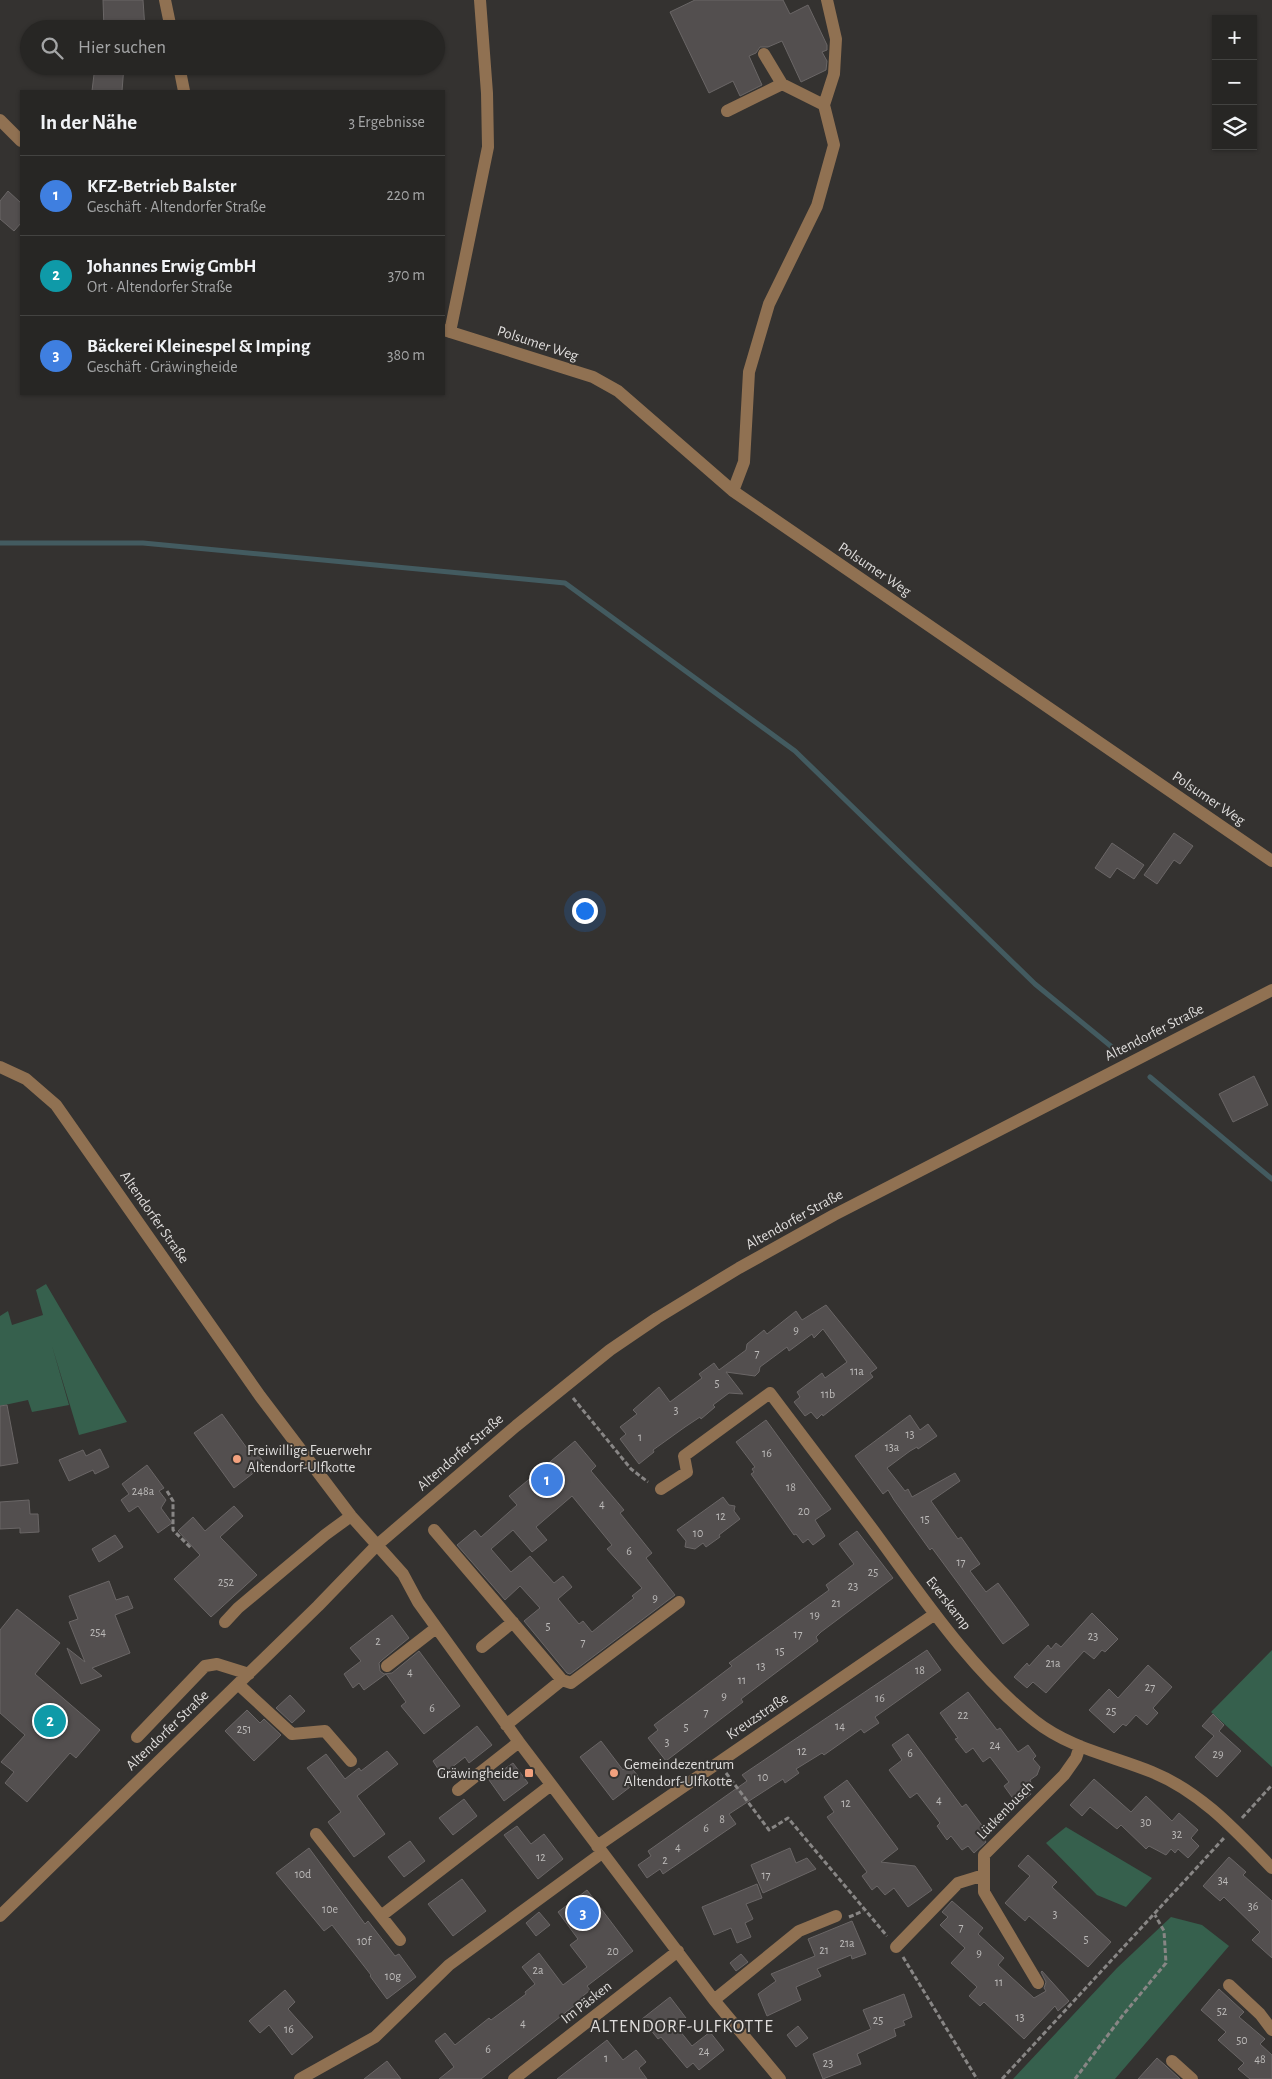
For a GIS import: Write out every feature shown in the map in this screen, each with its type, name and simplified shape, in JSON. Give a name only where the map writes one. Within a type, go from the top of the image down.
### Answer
[{"type":"street","points":[[165,0],[169,20]]},
{"type":"street","name":"Polsumer Weg","points":[[480,0],[487,92],[488,147],[447,331],[593,377],[618,391],[733,490],[1272,861]]},
{"type":"street","points":[[733,490],[744,462],[748,372],[769,304],[816,206],[834,145],[824,105],[834,74],[836,39],[828,0]]},
{"type":"street","points":[[764,54],[782,84],[824,105]]},
{"type":"street","points":[[181,75],[184,90]]},
{"type":"street","points":[[727,112],[782,84]]},
{"type":"street","points":[[0,120],[20,139]]},
{"type":"street","name":"Altendorfer Straße","points":[[0,1916],[249,1674],[376,1546],[516,1426],[610,1350],[657,1318],[739,1268],[842,1211],[1272,990]]},
{"type":"street","name":"Altendorfer Straße","points":[[0,1067],[26,1079],[56,1105],[260,1396],[376,1546]]},
{"type":"street","name":"Everskamp","points":[[661,1489],[687,1472],[684,1456],[770,1393],[815,1449],[935,1614],[990,1679],[1036,1722],[1080,1746],[1154,1773],[1197,1796],[1233,1828],[1272,1868]]},
{"type":"street","points":[[225,1622],[238,1608],[325,1535],[351,1516]]},
{"type":"street","points":[[434,1530],[562,1680],[572,1683],[679,1602]]},
{"type":"street","points":[[376,1546],[403,1574],[418,1602],[436,1628],[551,1785],[714,2000],[780,2079]]},
{"type":"street","name":"Kreuzstraße","points":[[600,1849],[718,1763],[935,1614]]},
{"type":"street","points":[[482,1647],[513,1622]]},
{"type":"street","points":[[387,1666],[436,1628]]},
{"type":"street","points":[[137,1737],[204,1666],[217,1664],[249,1674]]},
{"type":"street","points":[[506,1725],[562,1680]]},
{"type":"street","points":[[238,1684],[292,1734],[325,1731],[351,1761]]},
{"type":"street","points":[[458,1790],[519,1742]]},
{"type":"street","name":"Lütkenbusch","points":[[1038,1983],[988,1902],[984,1892],[984,1855],[1064,1774],[1076,1758],[1080,1746]]},
{"type":"street","points":[[381,1916],[551,1785]]},
{"type":"street","points":[[316,1834],[400,1940]]},
{"type":"street","points":[[300,2079],[376,2037],[448,1965],[600,1849]]},
{"type":"street","points":[[896,1947],[958,1883],[984,1875]]},
{"type":"street","points":[[714,2000],[799,1931],[836,1916]]},
{"type":"street","name":"Im Päsken","points":[[514,2079],[678,1951]]},
{"type":"street","points":[[1229,1985],[1260,2014],[1272,2030]]},
{"type":"street","points":[[1172,2061],[1192,2079]]},
{"type":"path","points":[[565,1387],[632,1469],[642,1479],[661,1489]]},
{"type":"path","points":[[167,1491],[173,1501],[173,1530],[190,1548]]},
{"type":"path","points":[[718,1763],[769,1830],[788,1818],[896,1947],[977,2079]]},
{"type":"path","points":[[1002,2079],[1272,1786]]},
{"type":"path","points":[[1075,2079],[1166,1963],[1164,1931],[1155,1915]]},
{"type":"green space","points":[[46,1284],[127,1422],[79,1435],[52,1346],[69,1405],[32,1412],[28,1400],[0,1406],[0,1316],[8,1311],[12,1325],[43,1315],[36,1290]]},
{"type":"green space","points":[[1272,1650],[1272,1767],[1211,1712]]},
{"type":"green space","points":[[1066,1827],[1152,1878],[1126,1907],[1097,1895],[1046,1843]]},
{"type":"green space","points":[[1171,1917],[1202,1925],[1229,1946],[1115,2079],[1013,2079],[1117,1968]]},
{"type":"building","points":[[103,0],[143,0],[144,20],[104,20]]},
{"type":"building","points":[[695,0],[783,0],[790,14],[808,5],[827,45],[827,50],[822,52],[827,61],[826,70],[801,82],[782,41],[768,47],[760,47],[756,53],[749,56],[762,85],[740,96],[733,81],[709,93],[670,12]]},
{"type":"building","points":[[94,75],[123,75],[122,90],[92,90]]},
{"type":"building","points":[[8,191],[20,202],[20,224],[14,231],[0,219],[0,201]]},
{"type":"building","points":[[1174,833],[1193,846],[1180,864],[1174,860],[1157,884],[1144,875]]},
{"type":"building","points":[[1112,843],[1144,865],[1134,879],[1117,868],[1110,878],[1095,868]]},
{"type":"building","points":[[1254,1076],[1268,1105],[1233,1122],[1219,1094]]},
{"type":"building","points":[[826,1305],[877,1368],[870,1373],[873,1377],[823,1416],[822,1414],[817,1419],[811,1412],[805,1416],[794,1402],[800,1397],[797,1392],[822,1373],[825,1378],[847,1362],[823,1329],[814,1338],[812,1334],[789,1351],[787,1347],[760,1367],[759,1372],[755,1376],[726,1372],[743,1394],[729,1393],[713,1405],[715,1407],[701,1419],[700,1417],[653,1450],[654,1452],[639,1464],[620,1439],[626,1434],[620,1427],[637,1414],[633,1410],[659,1387],[670,1402],[702,1378],[699,1374],[714,1363],[719,1370],[746,1350],[747,1344],[764,1330],[767,1334],[796,1311],[802,1320]]},
{"type":"building","points":[[7,1405],[18,1463],[0,1466],[0,1406]]},
{"type":"building","name":"Freiwillige Feuerwehr Altendorf-Ulfkotte","points":[[222,1414],[249,1451],[253,1448],[265,1464],[234,1488],[194,1433]]},
{"type":"building","points":[[910,1415],[920,1430],[928,1424],[937,1436],[918,1449],[917,1447],[910,1451],[887,1468],[905,1491],[908,1489],[912,1497],[955,1473],[960,1481],[931,1501],[958,1539],[961,1537],[980,1564],[970,1571],[986,1592],[998,1583],[1029,1625],[1003,1644],[932,1548],[930,1550],[888,1490],[883,1494],[855,1456]]},
{"type":"building","points":[[766,1420],[831,1509],[815,1520],[825,1536],[813,1545],[808,1539],[803,1543],[796,1534],[794,1535],[751,1474],[754,1472],[752,1469],[755,1467],[736,1442]]},
{"type":"building","points":[[575,1441],[596,1466],[591,1471],[624,1510],[620,1513],[652,1553],[646,1558],[675,1595],[570,1674],[567,1673],[524,1621],[540,1608],[520,1586],[505,1600],[457,1545],[475,1530],[481,1537],[517,1505],[509,1496]],"holes":[[[572,1496],[612,1545],[607,1549],[642,1588],[632,1596],[634,1598],[592,1632],[583,1621],[579,1624],[558,1599],[572,1587],[563,1576],[554,1583],[530,1556],[511,1572],[491,1549],[513,1530],[532,1552],[547,1540],[536,1527]]]},
{"type":"building","points":[[100,1449],[109,1467],[95,1474],[93,1470],[69,1481],[59,1460],[83,1450],[86,1456]]},
{"type":"building","points":[[147,1465],[164,1488],[159,1491],[166,1500],[161,1508],[172,1523],[158,1533],[138,1506],[129,1512],[121,1500],[129,1494],[122,1484]]},
{"type":"building","points":[[723,1497],[729,1505],[735,1506],[734,1511],[740,1519],[706,1547],[703,1543],[695,1549],[685,1547],[686,1541],[677,1530]]},
{"type":"building","points":[[29,1500],[30,1514],[38,1514],[39,1532],[20,1533],[20,1528],[0,1529],[0,1502]]},
{"type":"building","points":[[234,1506],[243,1516],[220,1537],[257,1575],[211,1617],[174,1579],[200,1555],[178,1531],[193,1517],[205,1531]]},
{"type":"building","points":[[857,1531],[893,1578],[821,1632],[816,1637],[818,1641],[741,1699],[743,1702],[666,1761],[648,1738],[658,1730],[654,1725],[732,1666],[729,1663],[829,1590],[826,1585],[854,1564],[839,1544]]},
{"type":"building","points":[[115,1535],[123,1547],[99,1562],[92,1549]]},
{"type":"building","points":[[109,1581],[116,1600],[128,1596],[133,1608],[115,1615],[130,1653],[92,1668],[102,1676],[81,1684],[67,1648],[85,1662],[69,1622],[78,1619],[69,1596]]},
{"type":"building","points":[[17,1609],[60,1643],[35,1674],[100,1730],[76,1758],[70,1753],[27,1802],[5,1783],[14,1772],[1,1762],[25,1735],[0,1713],[0,1630]]},
{"type":"building","points":[[1092,1613],[1118,1639],[1105,1652],[1102,1650],[1094,1659],[1084,1651],[1046,1693],[1033,1682],[1027,1688],[1014,1677],[1027,1663],[1029,1666],[1048,1645],[1051,1649],[1056,1643],[1061,1647]]},
{"type":"building","points":[[392,1615],[409,1638],[379,1663],[380,1671],[384,1674],[392,1673],[419,1651],[460,1706],[424,1734],[401,1706],[406,1702],[386,1674],[364,1690],[359,1683],[353,1688],[344,1674],[361,1661],[350,1648]]},
{"type":"building","points":[[927,1650],[941,1670],[875,1717],[879,1723],[864,1733],[861,1729],[824,1755],[822,1753],[796,1769],[799,1773],[785,1783],[783,1779],[729,1814],[736,1824],[663,1874],[660,1869],[647,1878],[638,1865],[651,1856],[648,1851],[747,1781],[742,1775]]},
{"type":"building","points":[[1148,1665],[1172,1687],[1153,1708],[1158,1713],[1147,1725],[1136,1715],[1126,1726],[1123,1724],[1114,1733],[1089,1710],[1109,1689],[1118,1698]]},
{"type":"building","points":[[968,1692],[997,1730],[1000,1728],[1018,1752],[1028,1745],[1036,1756],[1033,1759],[1040,1767],[1037,1775],[1030,1780],[1031,1783],[1026,1787],[1031,1794],[1017,1804],[1004,1786],[1009,1782],[990,1757],[983,1762],[973,1748],[966,1753],[955,1739],[958,1738],[940,1713]]},
{"type":"building","points":[[290,1695],[305,1711],[292,1723],[276,1708]]},
{"type":"building","points":[[247,1710],[260,1723],[264,1719],[281,1735],[254,1761],[225,1731]]},
{"type":"building","points":[[1213,1714],[1224,1725],[1219,1731],[1241,1751],[1217,1777],[1195,1757],[1214,1736],[1202,1726]]},
{"type":"building","points":[[477,1726],[492,1745],[469,1763],[465,1757],[442,1775],[433,1761]]},
{"type":"building","points":[[908,1734],[962,1807],[966,1804],[987,1832],[982,1836],[986,1842],[974,1853],[968,1846],[962,1850],[951,1836],[947,1840],[937,1826],[940,1823],[917,1793],[910,1798],[889,1770],[902,1760],[892,1745]]},
{"type":"building","name":"Gemeindezentrum Altendorf-Ulfkotte","points":[[601,1741],[623,1770],[629,1765],[638,1776],[631,1781],[634,1784],[613,1800],[580,1757]]},
{"type":"building","points":[[387,1751],[398,1764],[357,1796],[385,1834],[354,1857],[328,1822],[341,1812],[307,1768],[326,1754],[345,1779],[359,1768],[361,1771]]},
{"type":"building","points":[[513,1763],[528,1783],[504,1801],[489,1780]]},
{"type":"building","points":[[1094,1779],[1131,1812],[1146,1796],[1172,1821],[1179,1813],[1198,1830],[1191,1838],[1199,1846],[1188,1858],[1178,1849],[1175,1853],[1171,1849],[1166,1855],[1149,1846],[1146,1849],[1121,1825],[1117,1829],[1090,1807],[1082,1816],[1070,1805]]},
{"type":"building","points":[[847,1780],[898,1849],[881,1862],[915,1866],[932,1890],[908,1907],[894,1888],[885,1895],[877,1886],[872,1890],[862,1876],[867,1872],[827,1817],[834,1812],[824,1797]]},
{"type":"building","points":[[464,1799],[477,1816],[453,1835],[439,1818]]},
{"type":"building","points":[[517,1826],[531,1844],[544,1834],[563,1859],[538,1879],[504,1835]]},
{"type":"building","points":[[410,1841],[425,1861],[404,1877],[388,1857]]},
{"type":"building","points":[[309,1848],[365,1924],[368,1921],[395,1956],[399,1954],[416,1977],[387,1999],[332,1925],[324,1931],[276,1873]]},
{"type":"building","points":[[790,1848],[796,1863],[807,1858],[816,1869],[763,1893],[751,1865]]},
{"type":"building","points":[[1028,1855],[1057,1882],[1052,1887],[1111,1942],[1088,1967],[1029,1916],[1025,1921],[1005,1903],[1030,1876],[1018,1866]]},
{"type":"building","points":[[1229,1857],[1246,1872],[1243,1875],[1272,1901],[1272,1958],[1252,1940],[1260,1932],[1224,1897],[1220,1901],[1203,1886]]},
{"type":"building","points":[[462,1879],[486,1911],[453,1936],[428,1904]]},
{"type":"building","points":[[757,1884],[762,1898],[746,1904],[753,1919],[745,1923],[751,1937],[737,1943],[731,1928],[714,1935],[702,1907]]},
{"type":"building","points":[[587,1890],[633,1951],[587,1986],[590,1990],[583,1996],[584,1998],[481,2079],[439,2079],[454,2067],[435,2041],[445,2033],[455,2045],[489,2018],[491,2020],[526,1994],[525,1992],[535,1984],[522,1967],[539,1953],[563,1985],[587,1967],[570,1945],[578,1939],[558,1912]]},
{"type":"building","points":[[952,1901],[983,1928],[978,1934],[1004,1958],[998,1965],[1034,1998],[1046,1991],[1044,1988],[1046,1982],[1042,1971],[1069,2001],[1058,2011],[1055,2006],[1024,2039],[984,2002],[980,2006],[969,1996],[977,1987],[951,1963],[965,1948],[940,1925],[948,1917],[942,1912]]},
{"type":"building","points":[[539,1912],[550,1925],[536,1936],[526,1923]]},
{"type":"building","points":[[852,1921],[866,1954],[852,1959],[851,1955],[817,1969],[821,1976],[796,1987],[801,2000],[767,2016],[758,1994],[776,1981],[771,1974],[815,1956],[808,1939]]},
{"type":"building","points":[[741,1954],[748,1962],[736,1971],[730,1963]]},
{"type":"building","points":[[1219,1989],[1244,2012],[1239,2017],[1265,2039],[1260,2044],[1272,2055],[1272,2079],[1250,2079],[1238,2069],[1244,2063],[1218,2040],[1226,2032],[1201,2010]]},
{"type":"building","points":[[285,1990],[295,2002],[288,2009],[313,2037],[292,2055],[269,2025],[260,2033],[249,2021]]},
{"type":"building","points":[[904,1994],[912,2017],[903,2021],[905,2025],[894,2029],[896,2036],[857,2054],[861,2064],[823,2079],[813,2054],[871,2029],[863,2010]]},
{"type":"building","points":[[670,1997],[686,2018],[676,2026],[692,2046],[710,2032],[724,2050],[699,2070],[693,2063],[687,2068],[661,2037],[658,2039],[642,2019]]},
{"type":"building","points":[[798,2026],[808,2038],[796,2047],[787,2035]]},
{"type":"building","points":[[607,2040],[623,2060],[636,2050],[646,2062],[639,2068],[647,2079],[557,2079]]},
{"type":"building","points":[[1157,2058],[1166,2066],[1180,2079],[1138,2079]]},
{"type":"building","points":[[387,2061],[401,2079],[364,2079]]},
{"type":"waterway","points":[[0,543],[143,543],[565,583],[795,751],[1035,984],[1118,1052]]},
{"type":"waterway","points":[[1150,1077],[1272,1179]]},
{"type":"place","name":"Freiwillige Feuerwehr Altendorf-Ulfkotte","points":[[237,1459]]},
{"type":"place","name":"KFZ-Betrieb Balster","points":[[547,1480]]},
{"type":"place","name":"Johannes Erwig GmbH","points":[[50,1721]]},
{"type":"place","name":"Gräwingheide","points":[[529,1773]]},
{"type":"place","name":"Gemeindezentrum Altendorf-Ulfkotte","points":[[614,1773]]},
{"type":"place","name":"Bäckerei Kleinespel & Imping","points":[[583,1913]]},
{"type":"district","name":"ALTENDORF-ULFKOTTE","points":[[682,2026]]}]
